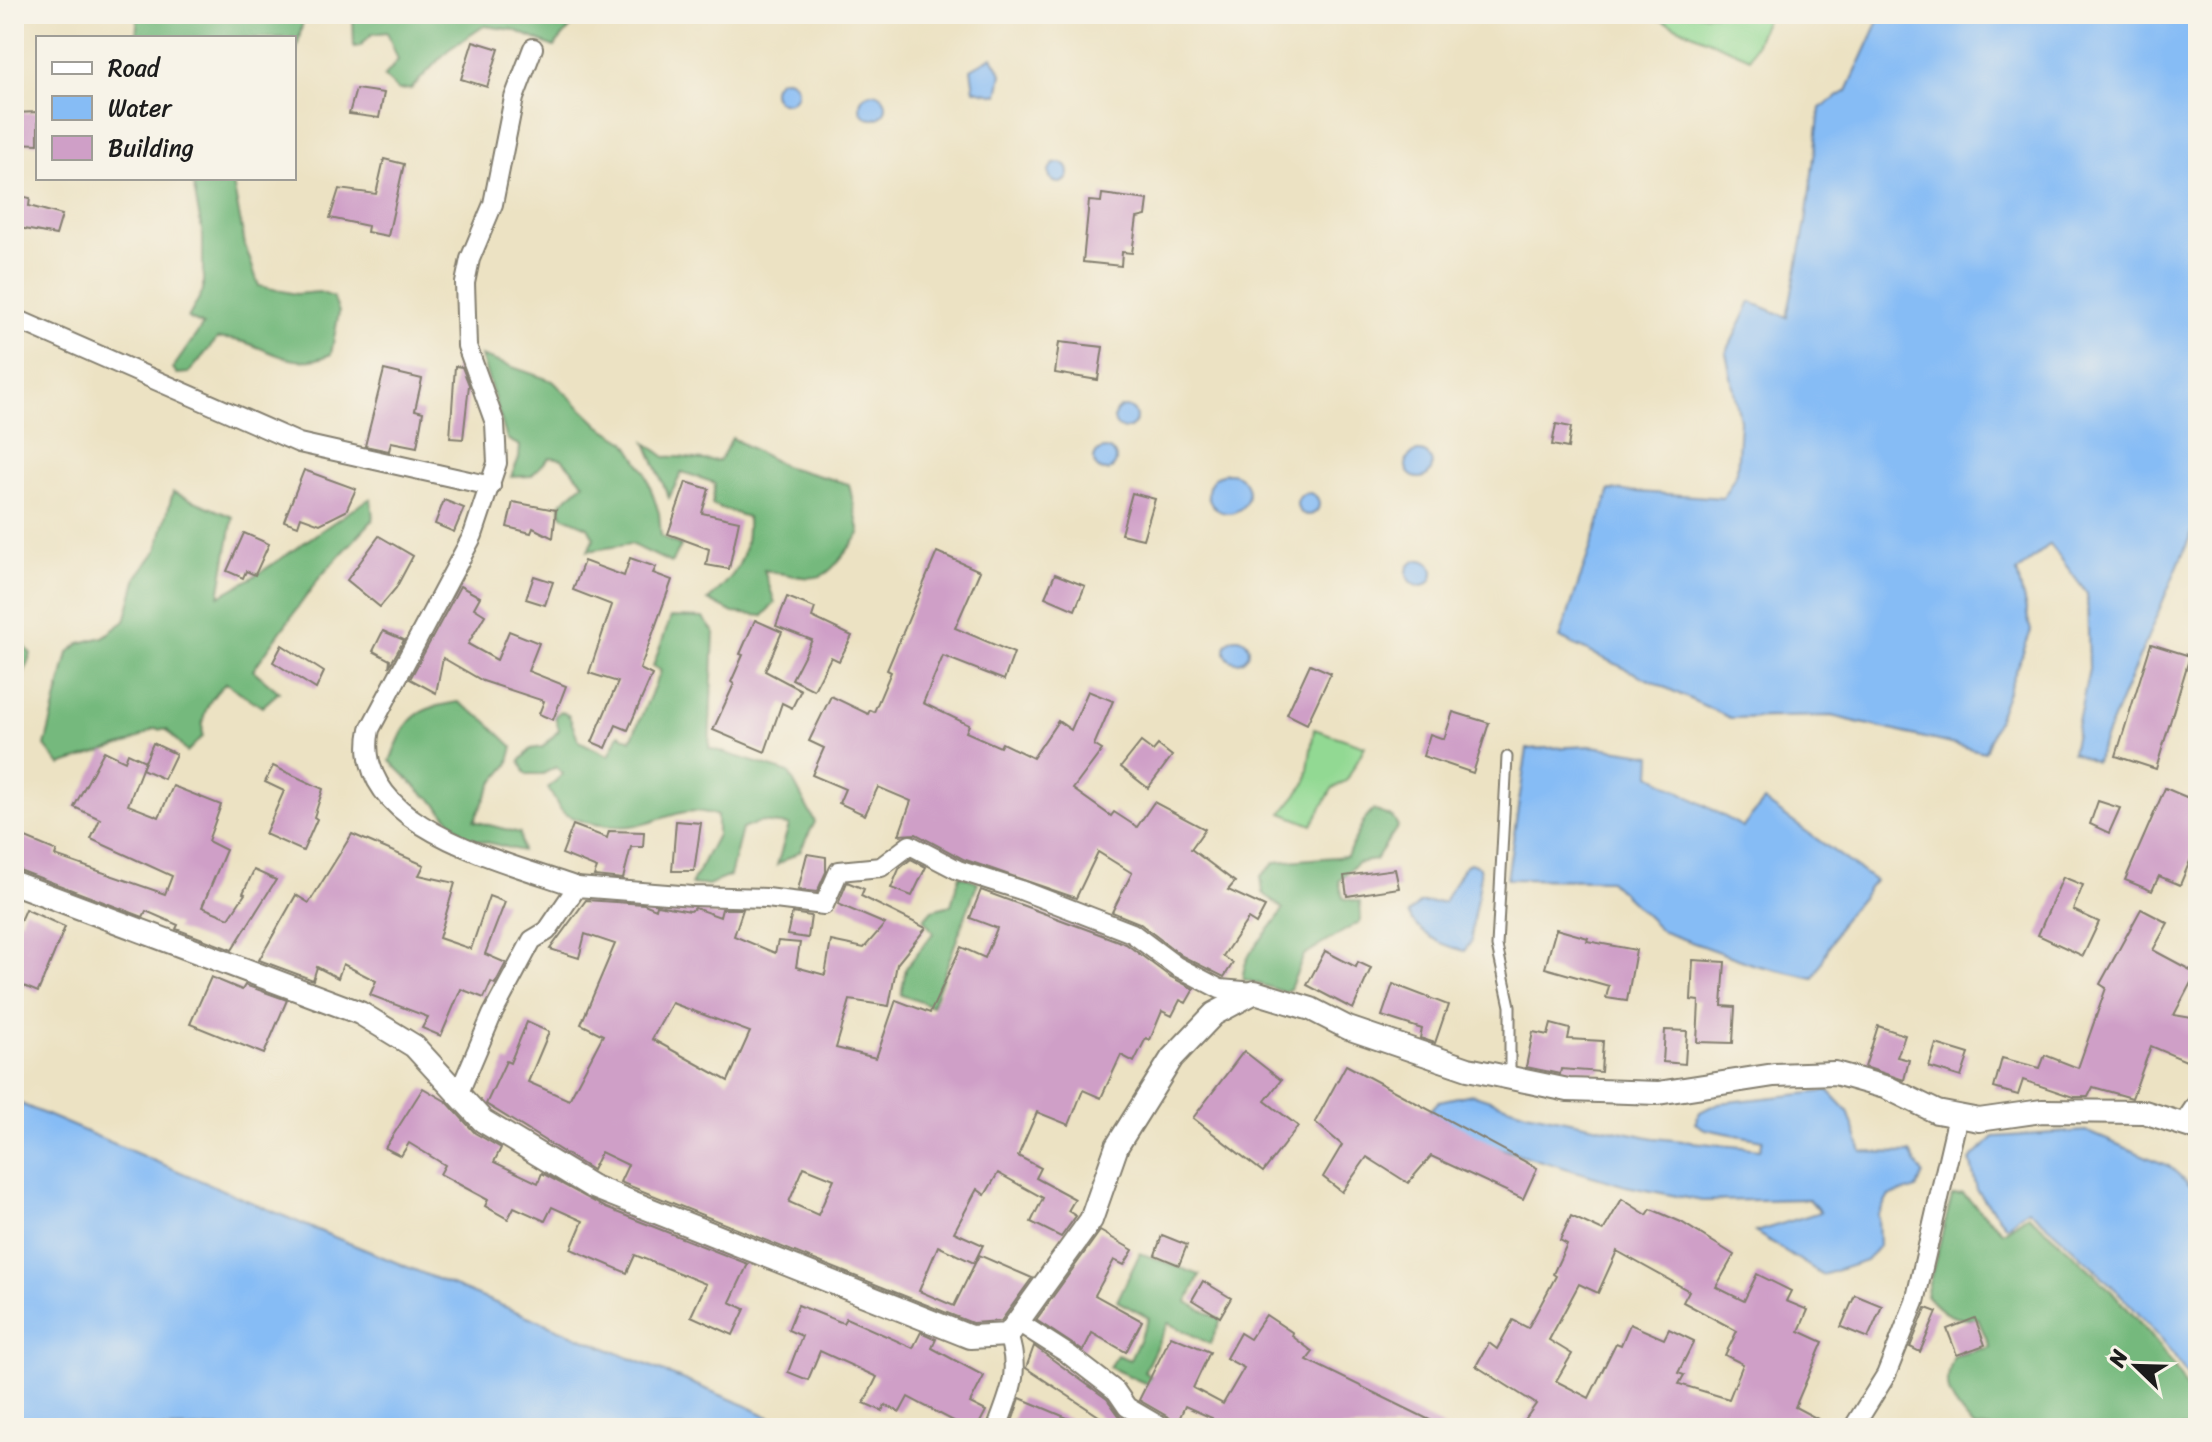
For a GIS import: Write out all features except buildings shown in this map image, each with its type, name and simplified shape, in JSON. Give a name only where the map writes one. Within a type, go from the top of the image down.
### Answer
[{"type":"street","points":[[533,48],[514,98],[493,204],[470,259],[465,283],[467,346],[499,442],[491,486],[473,535],[370,729],[365,752],[371,772],[416,825],[577,887],[767,898],[824,905],[839,871],[881,867],[910,845],[958,870],[1021,890],[1132,933],[1176,966],[1220,989],[1255,992],[1311,1009],[1348,1028],[1468,1069],[1568,1090],[1658,1093],[1774,1075],[1835,1073],[1888,1088],[1937,1112],[1979,1120],[2042,1111],[2144,1112],[2190,1126],[2198,1102]]},
{"type":"street","points":[[14,318],[299,443],[491,486]]},
{"type":"street","points":[[14,883],[360,1013],[414,1046],[483,1121],[591,1186],[970,1337],[1013,1329],[1068,1354],[1116,1391],[1127,1407],[1163,1428]]},
{"type":"street","points":[[458,1095],[492,1015],[532,940],[547,931],[577,887]]},
{"type":"street","points":[[997,1428],[1013,1384],[1016,1359],[1013,1329],[1091,1220],[1117,1146],[1172,1058],[1214,1014],[1255,992]]},
{"type":"street","points":[[1853,1428],[1886,1375],[1915,1302],[1958,1116]]},
{"type":"lane","points":[[1507,757],[1499,853],[1497,946],[1511,1019],[1510,1077]]},
{"type":"green space","points":[[138,14],[302,14],[303,21],[296,53],[296,36],[136,36]]},
{"type":"green space","points":[[353,14],[576,14],[579,18],[554,47],[514,30],[484,26],[448,50],[411,89],[398,90],[384,77],[398,60],[387,32],[372,34],[360,46],[354,47]]},
{"type":"green space","points":[[1647,14],[1768,14],[1750,58]]},
{"type":"green space","points":[[192,180],[232,180],[245,245],[259,286],[296,294],[319,292],[333,297],[339,312],[331,354],[300,361],[247,343],[217,339],[189,373],[177,374],[173,368],[203,325],[188,318],[203,291],[203,236]]},
{"type":"green space","points":[[481,356],[553,381],[600,426],[626,442],[645,472],[659,513],[661,536],[681,546],[671,563],[631,544],[588,551],[594,538],[588,527],[562,516],[560,504],[584,483],[562,459],[550,457],[531,476],[511,477],[520,446],[507,439]]},
{"type":"green space","points":[[732,438],[784,466],[849,484],[860,534],[837,563],[821,576],[800,577],[764,570],[775,603],[763,616],[733,613],[708,600],[727,582],[739,564],[746,543],[747,517],[712,505],[715,483],[682,472],[669,498],[646,443],[665,457],[713,461],[720,460]]},
{"type":"green space","points":[[173,492],[233,517],[219,596],[258,574],[371,498],[373,520],[320,577],[253,670],[279,692],[262,707],[226,683],[207,706],[203,736],[187,752],[167,730],[154,729],[129,743],[60,765],[45,746],[68,653],[80,643],[103,637],[125,621],[137,577],[157,550]]},
{"type":"green space","points":[[671,617],[703,618],[714,632],[709,748],[789,773],[815,822],[800,851],[777,865],[789,825],[760,822],[742,829],[730,876],[708,885],[691,885],[717,835],[717,816],[684,812],[630,826],[585,822],[562,812],[548,788],[563,774],[556,767],[543,774],[526,774],[520,761],[531,749],[543,747],[559,730],[555,716],[561,711],[569,716],[579,741],[609,756],[619,734],[631,740],[661,671],[653,666]]},
{"type":"green space","points":[[20,640],[31,654],[14,701],[14,647]]},
{"type":"green space","points":[[458,702],[485,720],[513,747],[508,765],[492,784],[474,821],[520,833],[522,851],[465,837],[431,798],[424,795],[390,761],[401,735],[413,718],[430,708]]},
{"type":"green space","points":[[1314,729],[1365,746],[1347,780],[1332,789],[1312,825],[1282,813],[1306,783]]},
{"type":"green space","points":[[1373,810],[1392,817],[1398,826],[1375,860],[1357,863],[1339,881],[1343,898],[1360,902],[1361,921],[1304,955],[1290,989],[1284,992],[1243,979],[1247,959],[1283,909],[1263,893],[1261,876],[1276,862],[1347,856],[1363,822]]},
{"type":"green space","points":[[960,875],[978,882],[932,1006],[901,995],[906,968],[933,933],[924,919],[932,910],[951,905]]},
{"type":"green space","points":[[1963,1194],[2003,1232],[2028,1215],[2103,1283],[2157,1343],[2178,1374],[2193,1403],[2198,1428],[1974,1428],[1950,1395],[1948,1378],[1954,1356],[1990,1347],[1978,1319],[1949,1315],[1926,1295],[1952,1196]]},
{"type":"green space","points":[[1140,1253],[1200,1275],[1187,1302],[1221,1320],[1210,1344],[1168,1323],[1144,1372],[1156,1380],[1153,1387],[1109,1367],[1117,1355],[1130,1360],[1149,1318],[1117,1301]]},
{"type":"water","points":[[1882,14],[2198,14],[2198,518],[2095,762],[2072,752],[2089,669],[2087,594],[2050,544],[2017,572],[2031,631],[1985,752],[1831,716],[1730,718],[1560,638],[1610,490],[1723,498],[1737,472],[1740,420],[1726,353],[1751,302],[1787,317],[1806,222],[1820,108],[1847,91]]},
{"type":"water","points":[[992,57],[1002,74],[998,95],[974,90],[971,69]]},
{"type":"water","points":[[785,79],[794,82],[797,91],[794,100],[785,103],[776,100],[773,91],[776,82]]},
{"type":"water","points":[[873,93],[882,97],[886,106],[882,115],[873,119],[864,115],[860,106],[864,97]]},
{"type":"water","points":[[1055,163],[1063,163],[1069,173],[1063,183],[1055,183],[1049,177],[1049,169]]},
{"type":"water","points":[[1125,407],[1133,410],[1136,418],[1133,426],[1125,429],[1117,426],[1114,418],[1117,410]]},
{"type":"water","points":[[1105,449],[1113,452],[1116,460],[1113,468],[1105,471],[1097,468],[1094,460],[1097,452]]},
{"type":"water","points":[[1419,452],[1428,456],[1432,465],[1428,474],[1419,478],[1410,474],[1406,465],[1410,456]]},
{"type":"water","points":[[1228,473],[1242,479],[1248,493],[1242,507],[1228,513],[1214,507],[1208,493],[1214,479]]},
{"type":"water","points":[[1308,493],[1316,496],[1319,504],[1316,512],[1308,515],[1300,512],[1297,504],[1300,496]]},
{"type":"water","points":[[1420,560],[1429,564],[1433,573],[1429,582],[1420,586],[1411,582],[1407,573],[1411,564]]},
{"type":"water","points":[[1237,638],[1246,641],[1249,650],[1246,659],[1237,662],[1228,659],[1225,650],[1228,641]]},
{"type":"water","points":[[1592,746],[1652,755],[1651,775],[1743,827],[1764,801],[1875,881],[1841,922],[1814,978],[1755,965],[1663,932],[1609,880],[1507,879],[1527,749]]},
{"type":"water","points":[[1470,863],[1480,867],[1480,877],[1472,941],[1464,951],[1432,938],[1408,914],[1420,903],[1444,902],[1463,868]]},
{"type":"water","points":[[1829,1091],[1848,1111],[1862,1152],[1910,1153],[1923,1174],[1917,1188],[1889,1196],[1878,1215],[1879,1246],[1866,1261],[1823,1275],[1755,1232],[1820,1212],[1809,1199],[1702,1201],[1626,1186],[1437,1130],[1427,1114],[1439,1101],[1472,1094],[1526,1112],[1654,1138],[1760,1149],[1763,1140],[1705,1129],[1695,1123],[1700,1112],[1718,1103]]},
{"type":"water","points":[[14,1101],[312,1228],[745,1405],[791,1428],[14,1428]]},
{"type":"water","points":[[2086,1131],[2169,1166],[2198,1192],[2198,1399],[2188,1377],[2149,1325],[2071,1246],[2028,1209],[2006,1226],[1977,1190],[1970,1160],[1994,1137]]}]
